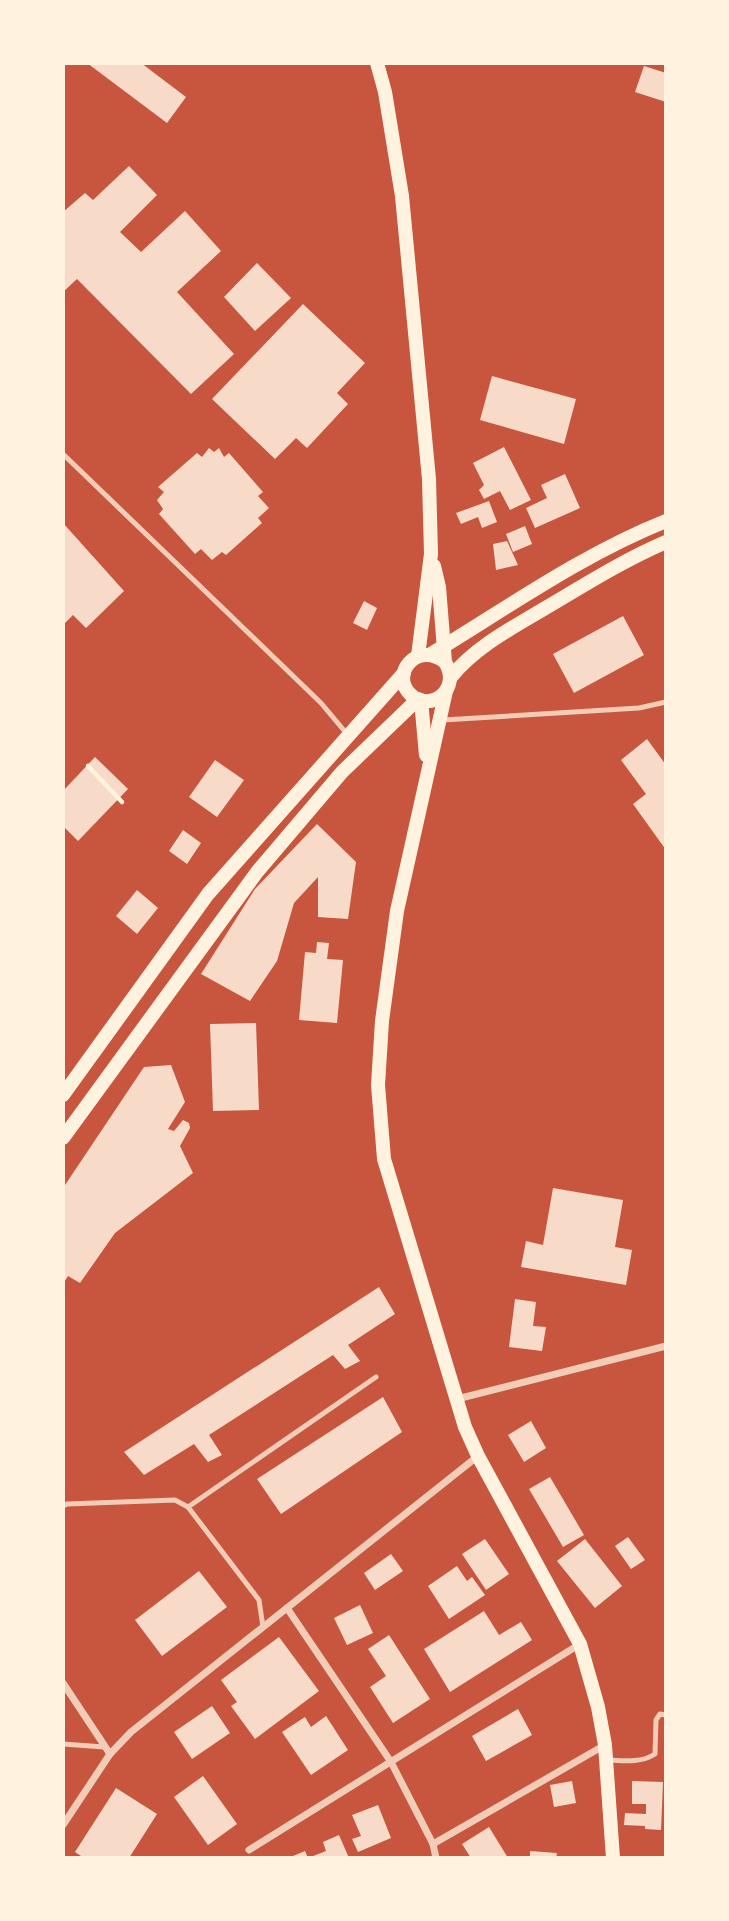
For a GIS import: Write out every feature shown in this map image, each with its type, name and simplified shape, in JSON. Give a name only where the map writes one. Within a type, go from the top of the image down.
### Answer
[{"type":"main road","points":[[377,63],[386,92],[402,196],[429,479],[431,554],[424,655]]},
{"type":"main road","points":[[446,691],[433,700],[419,699],[406,689],[406,666],[444,646],[576,565],[618,542],[666,521]]},
{"type":"main road","points":[[613,1858],[605,1745],[598,1707],[579,1644],[465,1427],[384,1159],[378,1085],[382,1021],[397,911],[451,677],[462,664],[489,643],[603,574],[666,542]]},
{"type":"main road","points":[[431,554],[439,587],[444,662]]},
{"type":"main road","points":[[424,655],[438,657],[449,669],[451,677]]},
{"type":"main road","points":[[63,1095],[208,894],[404,673]]},
{"type":"main road","points":[[419,699],[427,774]]},
{"type":"main road","points":[[63,1138],[257,872],[342,772],[419,699]]},
{"type":"street","points":[[456,1399],[666,1346]]},
{"type":"street","points":[[63,1825],[110,1754],[131,1732],[478,1456]]},
{"type":"street","points":[[287,1608],[391,1762],[433,1844],[436,1858]]},
{"type":"street","points":[[250,1850],[579,1644]]},
{"type":"street","points":[[63,1683],[110,1754]]},
{"type":"street","points":[[433,1844],[605,1745]]},
{"type":"lane","points":[[63,454],[321,702],[348,735]]},
{"type":"lane","points":[[440,720],[639,708],[666,702]]},
{"type":"lane","points":[[188,1507],[376,1377]]},
{"type":"lane","points":[[63,1506],[174,1500],[188,1507],[259,1600],[262,1627]]},
{"type":"lane","points":[[607,1760],[628,1761],[647,1759],[655,1755],[656,1720],[660,1714],[666,1715]]},
{"type":"lane","points":[[63,1744],[104,1747]]},
{"type":"path","points":[[88,766],[122,802]]},
{"type":"building","points":[[87,63],[141,63],[186,97],[167,123]]},
{"type":"building","points":[[644,66],[666,73],[666,102],[635,92]]},
{"type":"building","points":[[129,166],[157,195],[120,232],[141,252],[185,211],[221,251],[177,292],[234,354],[191,394],[77,279],[63,292],[63,212],[85,193],[93,200]]},
{"type":"building","points":[[257,263],[291,298],[255,331],[224,297]]},
{"type":"building","points":[[303,304],[365,363],[337,393],[348,404],[307,448],[296,438],[275,459],[212,399]]},
{"type":"building","points":[[492,376],[576,399],[564,444],[480,420]]},
{"type":"building","points":[[504,447],[531,500],[510,510],[500,491],[484,499],[479,490],[484,485],[473,463]]},
{"type":"building","points":[[209,448],[214,452],[219,448],[224,457],[229,453],[263,492],[258,496],[269,508],[258,518],[262,523],[226,555],[222,552],[212,560],[201,549],[195,554],[159,514],[163,509],[157,500],[164,492],[158,487],[197,453],[202,457]]},
{"type":"building","points":[[565,474],[580,508],[535,528],[526,508],[547,498],[541,485]]},
{"type":"building","points":[[489,501],[497,522],[482,528],[478,517],[461,524],[456,513]]},
{"type":"building","points":[[63,523],[124,591],[86,628],[73,615],[63,625]]},
{"type":"building","points":[[525,526],[532,544],[513,552],[506,534]]},
{"type":"building","points":[[507,541],[518,565],[496,570],[493,544]]},
{"type":"building","points":[[364,601],[377,608],[367,630],[353,623]]},
{"type":"building","points":[[623,616],[644,655],[574,693],[553,654]]},
{"type":"building","points":[[647,739],[666,765],[666,850],[633,804],[646,794],[621,760]]},
{"type":"building","points":[[95,757],[128,789],[78,841],[63,826],[63,791]]},
{"type":"building","points":[[215,760],[244,780],[217,817],[189,797]]},
{"type":"building","points":[[317,824],[356,862],[348,919],[318,917],[318,877],[294,903],[277,961],[250,1001],[201,974],[255,889]]},
{"type":"building","points":[[183,830],[201,843],[187,864],[169,851]]},
{"type":"building","points":[[137,890],[158,908],[137,934],[116,916]]},
{"type":"building","points":[[317,942],[329,943],[327,959],[343,960],[337,1023],[299,1020],[305,952],[316,953]]},
{"type":"building","points":[[256,1023],[259,1110],[213,1111],[210,1024]]},
{"type":"building","points":[[171,1065],[185,1102],[168,1129],[174,1131],[183,1120],[189,1123],[190,1128],[180,1146],[193,1173],[115,1233],[80,1283],[68,1276],[63,1284],[63,1188],[144,1067]]},
{"type":"building","points":[[553,1188],[623,1200],[615,1247],[632,1250],[626,1285],[521,1267],[526,1241],[543,1245]]},
{"type":"building","points":[[379,1287],[395,1314],[348,1345],[360,1361],[345,1369],[333,1355],[209,1435],[222,1455],[208,1462],[194,1444],[144,1475],[124,1452]]},
{"type":"building","points":[[515,1299],[536,1302],[533,1326],[546,1327],[542,1351],[509,1347]]},
{"type":"building","points":[[383,1397],[402,1432],[281,1514],[257,1479]]},
{"type":"building","points":[[531,1421],[546,1448],[524,1462],[508,1435]]},
{"type":"building","points":[[550,1477],[584,1535],[563,1547],[529,1489]]},
{"type":"building","points":[[628,1537],[645,1560],[631,1569],[615,1546]]},
{"type":"building","points":[[485,1539],[509,1574],[486,1590],[462,1554]]},
{"type":"building","points":[[585,1539],[622,1586],[595,1608],[557,1561]]},
{"type":"building","points":[[391,1554],[403,1571],[375,1590],[364,1573]]},
{"type":"building","points":[[457,1566],[467,1581],[472,1577],[485,1595],[449,1619],[428,1586]]},
{"type":"building","points":[[199,1571],[227,1607],[162,1656],[135,1620]]},
{"type":"building","points":[[360,1605],[373,1633],[347,1645],[334,1618]]},
{"type":"building","points":[[484,1611],[499,1635],[521,1622],[532,1640],[450,1692],[424,1649]]},
{"type":"building","points":[[389,1635],[430,1699],[393,1723],[370,1687],[386,1676],[368,1649]]},
{"type":"building","points":[[279,1637],[319,1691],[255,1739],[231,1706],[237,1702],[221,1680]]},
{"type":"building","points":[[212,1706],[230,1733],[192,1759],[174,1732]]},
{"type":"building","points":[[518,1709],[532,1735],[486,1761],[472,1736]]},
{"type":"building","points":[[326,1716],[348,1750],[311,1775],[282,1732],[305,1717],[311,1727]]},
{"type":"building","points":[[203,1776],[237,1824],[208,1845],[174,1797]]},
{"type":"building","points":[[572,1781],[576,1803],[554,1807],[550,1785]]},
{"type":"building","points":[[632,1781],[663,1782],[661,1830],[624,1825],[625,1813],[646,1814],[646,1804],[632,1804]]},
{"type":"building","points":[[116,1788],[157,1814],[129,1858],[84,1858],[75,1852]]},
{"type":"building","points":[[378,1805],[391,1838],[358,1852],[352,1839],[361,1836],[352,1815]]},
{"type":"building","points":[[489,1827],[508,1858],[471,1858],[462,1844]]},
{"type":"building","points":[[339,1835],[349,1858],[308,1858],[326,1851],[323,1842]]},
{"type":"building","points":[[305,1851],[308,1858],[293,1858],[293,1856]]},
{"type":"building","points":[[530,1851],[557,1853],[556,1858],[530,1858]]}]
